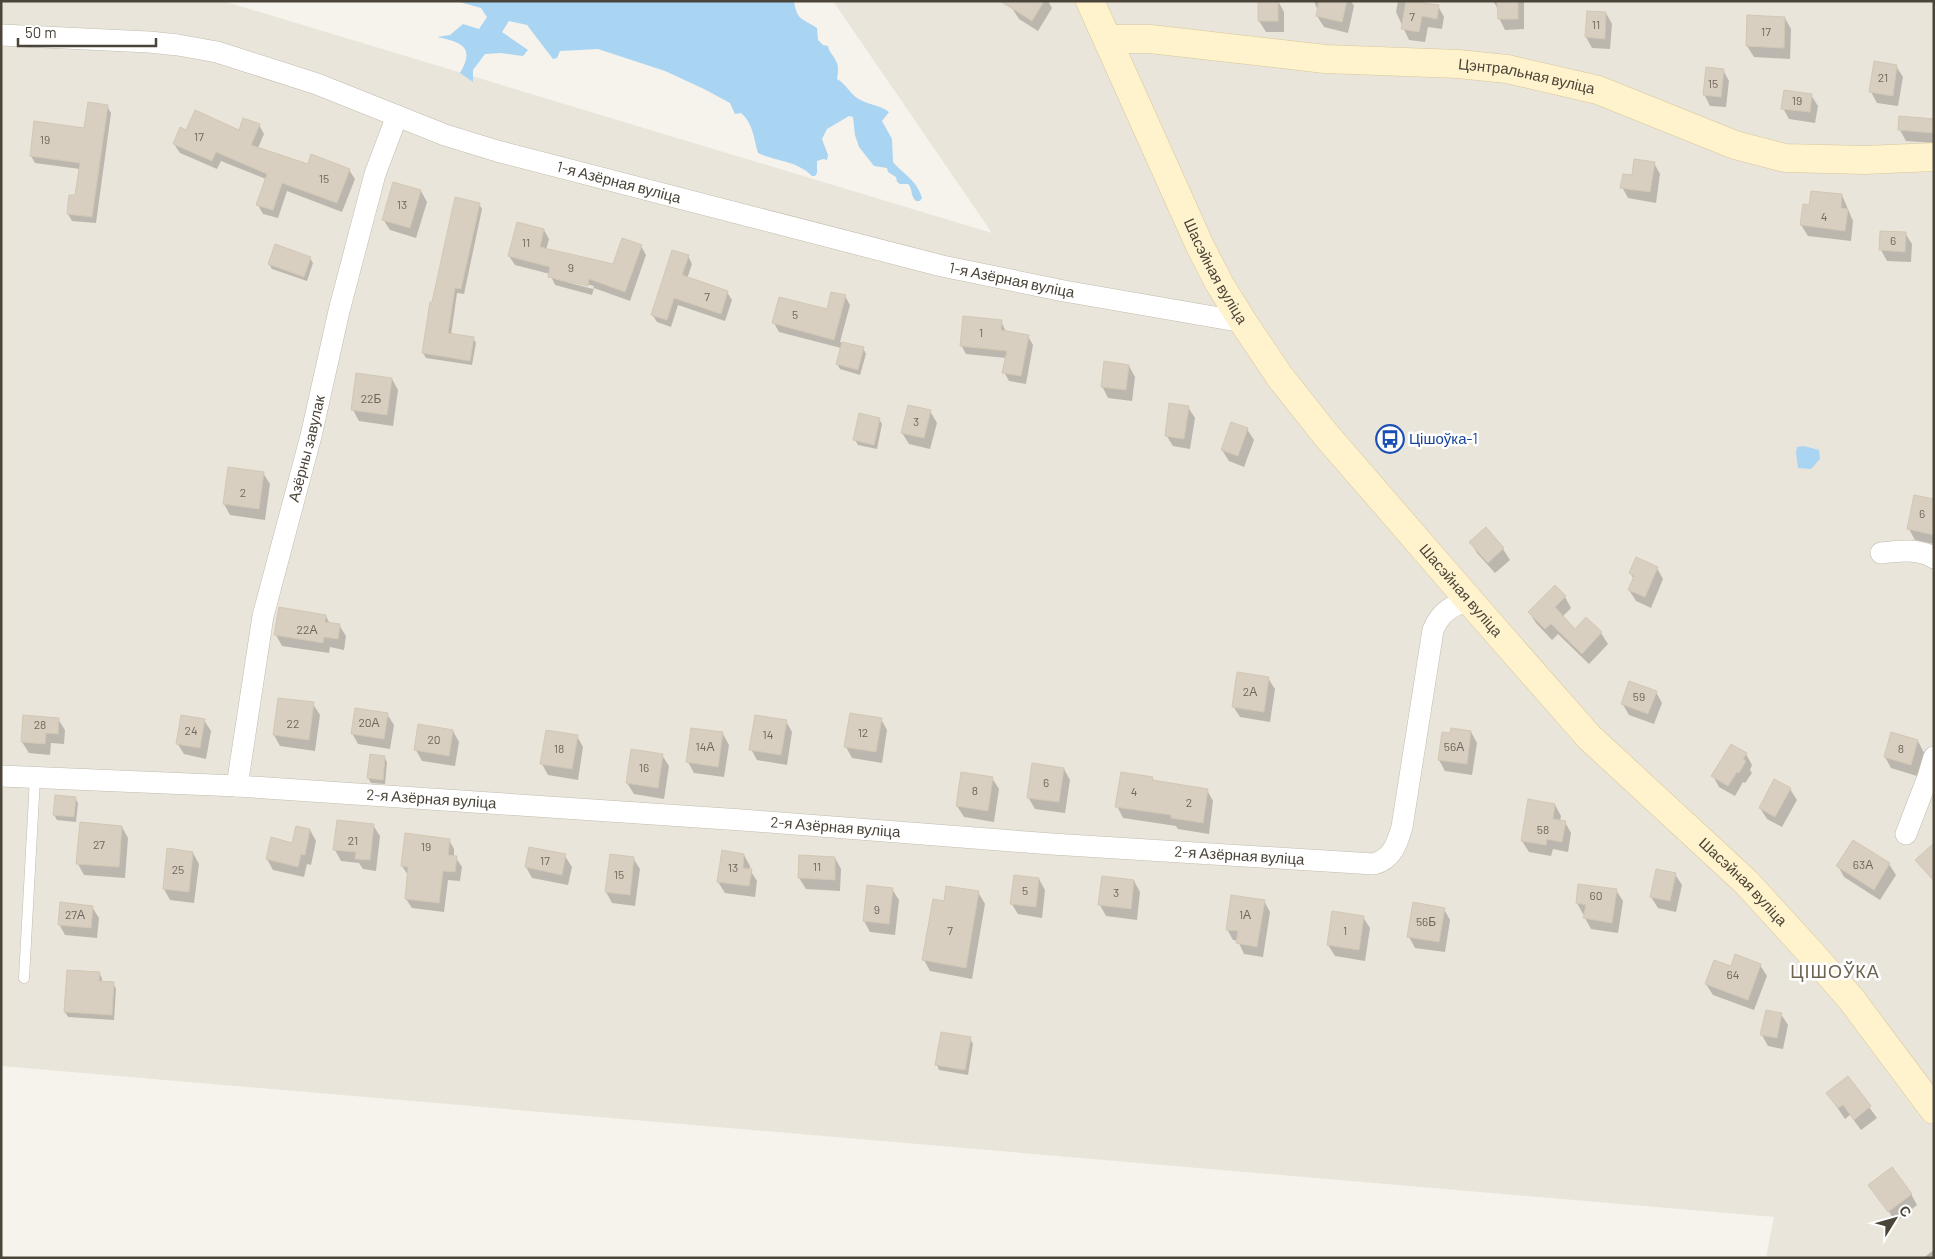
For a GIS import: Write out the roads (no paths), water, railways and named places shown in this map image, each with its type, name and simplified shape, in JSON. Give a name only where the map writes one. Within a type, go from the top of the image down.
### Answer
[{"type":"main road","name":"Шасэйная вуліца","points":[[1090,1],[1200,246],[1219,283],[1280,377],[1326,435],[1590,737],[1746,882],[1810,952],[1851,999],[1934,1110]]},
{"type":"main road","name":"Цэнтральная вуліца","points":[[1108,39],[1150,39],[1325,59],[1458,64],[1507,69],[1598,90],[1735,146],[1785,158],[1866,160],[1934,157]]},
{"type":"street","name":"1-я Азёрная вуліца","points":[[1,35],[149,42],[216,52],[317,84],[445,135],[497,151],[942,266],[1064,291],[1243,322]]},
{"type":"street","name":"Азёрны завулак","points":[[237,786],[263,616],[311,436],[339,311],[375,174],[397,116]]},
{"type":"street","points":[[1881,553],[1900,551],[1929,555],[1934,558]]},
{"type":"street","name":"2-я Азёрная вуліца","points":[[1,776],[237,786],[742,820],[1052,844],[1374,864],[1390,856],[1402,827],[1434,630],[1438,618],[1450,608],[1468,599]]},
{"type":"street","points":[[1906,834],[1934,757]]},
{"type":"lane","points":[[24,978],[35,778]]},
{"type":"water","points":[[456,1],[794,1],[799,16],[817,28],[818,40],[823,45],[828,46],[838,65],[837,79],[857,98],[889,112],[882,121],[892,139],[893,162],[917,186],[922,198],[920,201],[916,201],[908,184],[897,182],[896,177],[888,172],[887,168],[874,166],[859,147],[855,135],[853,117],[849,116],[827,129],[822,139],[828,155],[827,160],[817,161],[817,173],[815,176],[812,176],[793,164],[758,153],[745,117],[741,113],[735,114],[730,103],[704,89],[665,71],[598,49],[560,51],[557,58],[553,59],[527,25],[509,21],[502,32],[528,50],[523,56],[501,53],[485,54],[473,70],[473,82],[460,73],[465,64],[466,57],[466,51],[463,47],[459,43],[437,37],[450,35],[463,24],[479,29],[487,17],[481,8]]},
{"type":"water","points":[[1804,446],[1819,450],[1820,459],[1811,469],[1798,468],[1797,447]]},
{"type":"place","name":"Цішоўка-1","points":[[1390,439]]},
{"type":"district","name":"ЦІШОЎКА","points":[[1835,972]]}]
